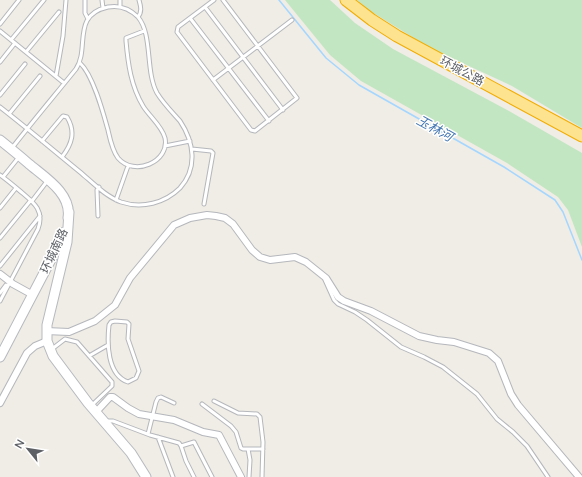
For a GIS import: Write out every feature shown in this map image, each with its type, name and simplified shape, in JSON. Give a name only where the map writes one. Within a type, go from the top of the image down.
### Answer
[{"type":"highway","name":"环城公路","points":[[346,0],[372,20],[397,36],[582,136]]},
{"type":"main road","name":"环城南路","points":[[0,140],[49,180],[62,194],[68,205],[69,212],[69,232],[61,250],[33,295],[0,357]]},
{"type":"main road","points":[[61,250],[46,331],[50,351],[104,422],[131,453],[146,477]]},
{"type":"street","points":[[46,331],[69,332],[91,324],[98,319],[115,305],[130,278],[170,229],[179,222],[196,217],[214,216],[225,218],[235,226],[257,255],[264,259],[270,260],[297,257],[306,262],[326,278],[338,297],[344,301],[371,311],[414,334],[432,339],[451,341],[484,350],[494,357],[499,362],[508,388],[518,405],[579,477]]},
{"type":"street","points":[[0,274],[10,282],[33,295]]},
{"type":"street","points":[[0,403],[27,353],[35,346],[47,341]]},
{"type":"street","points":[[94,409],[110,397],[113,397],[134,412],[174,420],[203,432],[219,436],[241,477]]},
{"type":"lane","points":[[0,24],[20,0]]},
{"type":"lane","points":[[11,40],[44,0]]},
{"type":"lane","points":[[56,76],[63,36],[66,0]]},
{"type":"lane","points":[[85,0],[85,13],[88,19]]},
{"type":"lane","points":[[102,0],[103,8]]},
{"type":"lane","points":[[120,0],[120,7]]},
{"type":"lane","points":[[138,18],[141,10],[140,0]]},
{"type":"lane","points":[[214,0],[178,27],[177,32],[252,131],[256,131],[284,110],[296,100],[297,97],[223,0]]},
{"type":"lane","points":[[0,107],[9,114],[27,129],[62,157],[98,187],[116,200],[133,205],[146,205],[171,195],[180,187],[189,173],[192,162],[192,148],[190,141],[183,127],[155,88],[144,30],[138,18],[130,11],[112,6],[103,8],[88,19],[82,32],[80,63],[64,83],[27,129],[11,149]]},
{"type":"lane","points":[[205,7],[284,110]]},
{"type":"lane","points":[[26,52],[59,12]]},
{"type":"lane","points":[[190,18],[269,121]]},
{"type":"lane","points":[[214,80],[292,20]]},
{"type":"lane","points":[[80,63],[86,71],[95,90],[114,151],[121,161],[128,166],[139,167],[148,165],[160,156],[165,146],[165,139],[138,96],[129,69],[126,38],[144,30]]},
{"type":"lane","points":[[0,31],[64,83]]},
{"type":"lane","points":[[0,62],[15,43]]},
{"type":"lane","points":[[0,95],[25,64]]},
{"type":"lane","points":[[9,114],[40,76]]},
{"type":"lane","points":[[42,141],[63,116],[67,117],[73,136],[62,157]]},
{"type":"lane","points":[[165,146],[190,141]]},
{"type":"lane","points":[[192,148],[211,151],[213,153],[204,204]]},
{"type":"lane","points":[[0,301],[38,229],[40,221],[38,209],[31,200],[1,177],[20,156]]},
{"type":"lane","points":[[116,200],[128,166]]},
{"type":"lane","points":[[0,238],[49,180]]},
{"type":"lane","points":[[98,187],[98,216]]},
{"type":"lane","points":[[0,208],[16,188]]},
{"type":"lane","points":[[0,266],[40,216]]},
{"type":"lane","points":[[326,278],[326,283],[338,304],[368,320],[401,347],[429,359],[443,367],[477,394],[497,419],[531,450],[548,477]]},
{"type":"lane","points":[[0,293],[10,282]]},
{"type":"lane","points":[[115,321],[127,322],[129,324],[128,339],[139,371],[136,378],[128,382],[119,376],[113,366],[108,345],[109,324],[115,321]]},
{"type":"lane","points":[[50,351],[65,340],[77,342],[112,382]]},
{"type":"lane","points":[[89,356],[108,345]]},
{"type":"lane","points":[[94,409],[112,386],[112,382],[119,376]]},
{"type":"lane","points":[[148,434],[158,398],[161,397],[174,403]]},
{"type":"lane","points":[[214,401],[238,413],[259,415],[263,448],[262,477]]},
{"type":"lane","points":[[202,404],[232,426],[236,432],[241,448],[263,448]]},
{"type":"lane","points":[[104,422],[113,420],[148,434],[176,442],[181,446],[194,477]]},
{"type":"lane","points":[[158,437],[173,477]]},
{"type":"lane","points":[[181,446],[194,442],[212,477]]},
{"type":"lane","points":[[248,449],[250,460],[250,477]]},
{"type":"green space","points":[[285,0],[330,0],[355,23],[393,49],[509,111],[582,153],[582,247],[568,210],[558,197],[507,163],[361,81],[330,55]]},
{"type":"green space","points":[[357,0],[582,0],[582,128],[512,86],[430,48],[367,9]]},
{"type":"waterway","name":"玉林河","points":[[279,0],[326,58],[359,85],[504,167],[555,200],[563,212],[582,260]]}]
